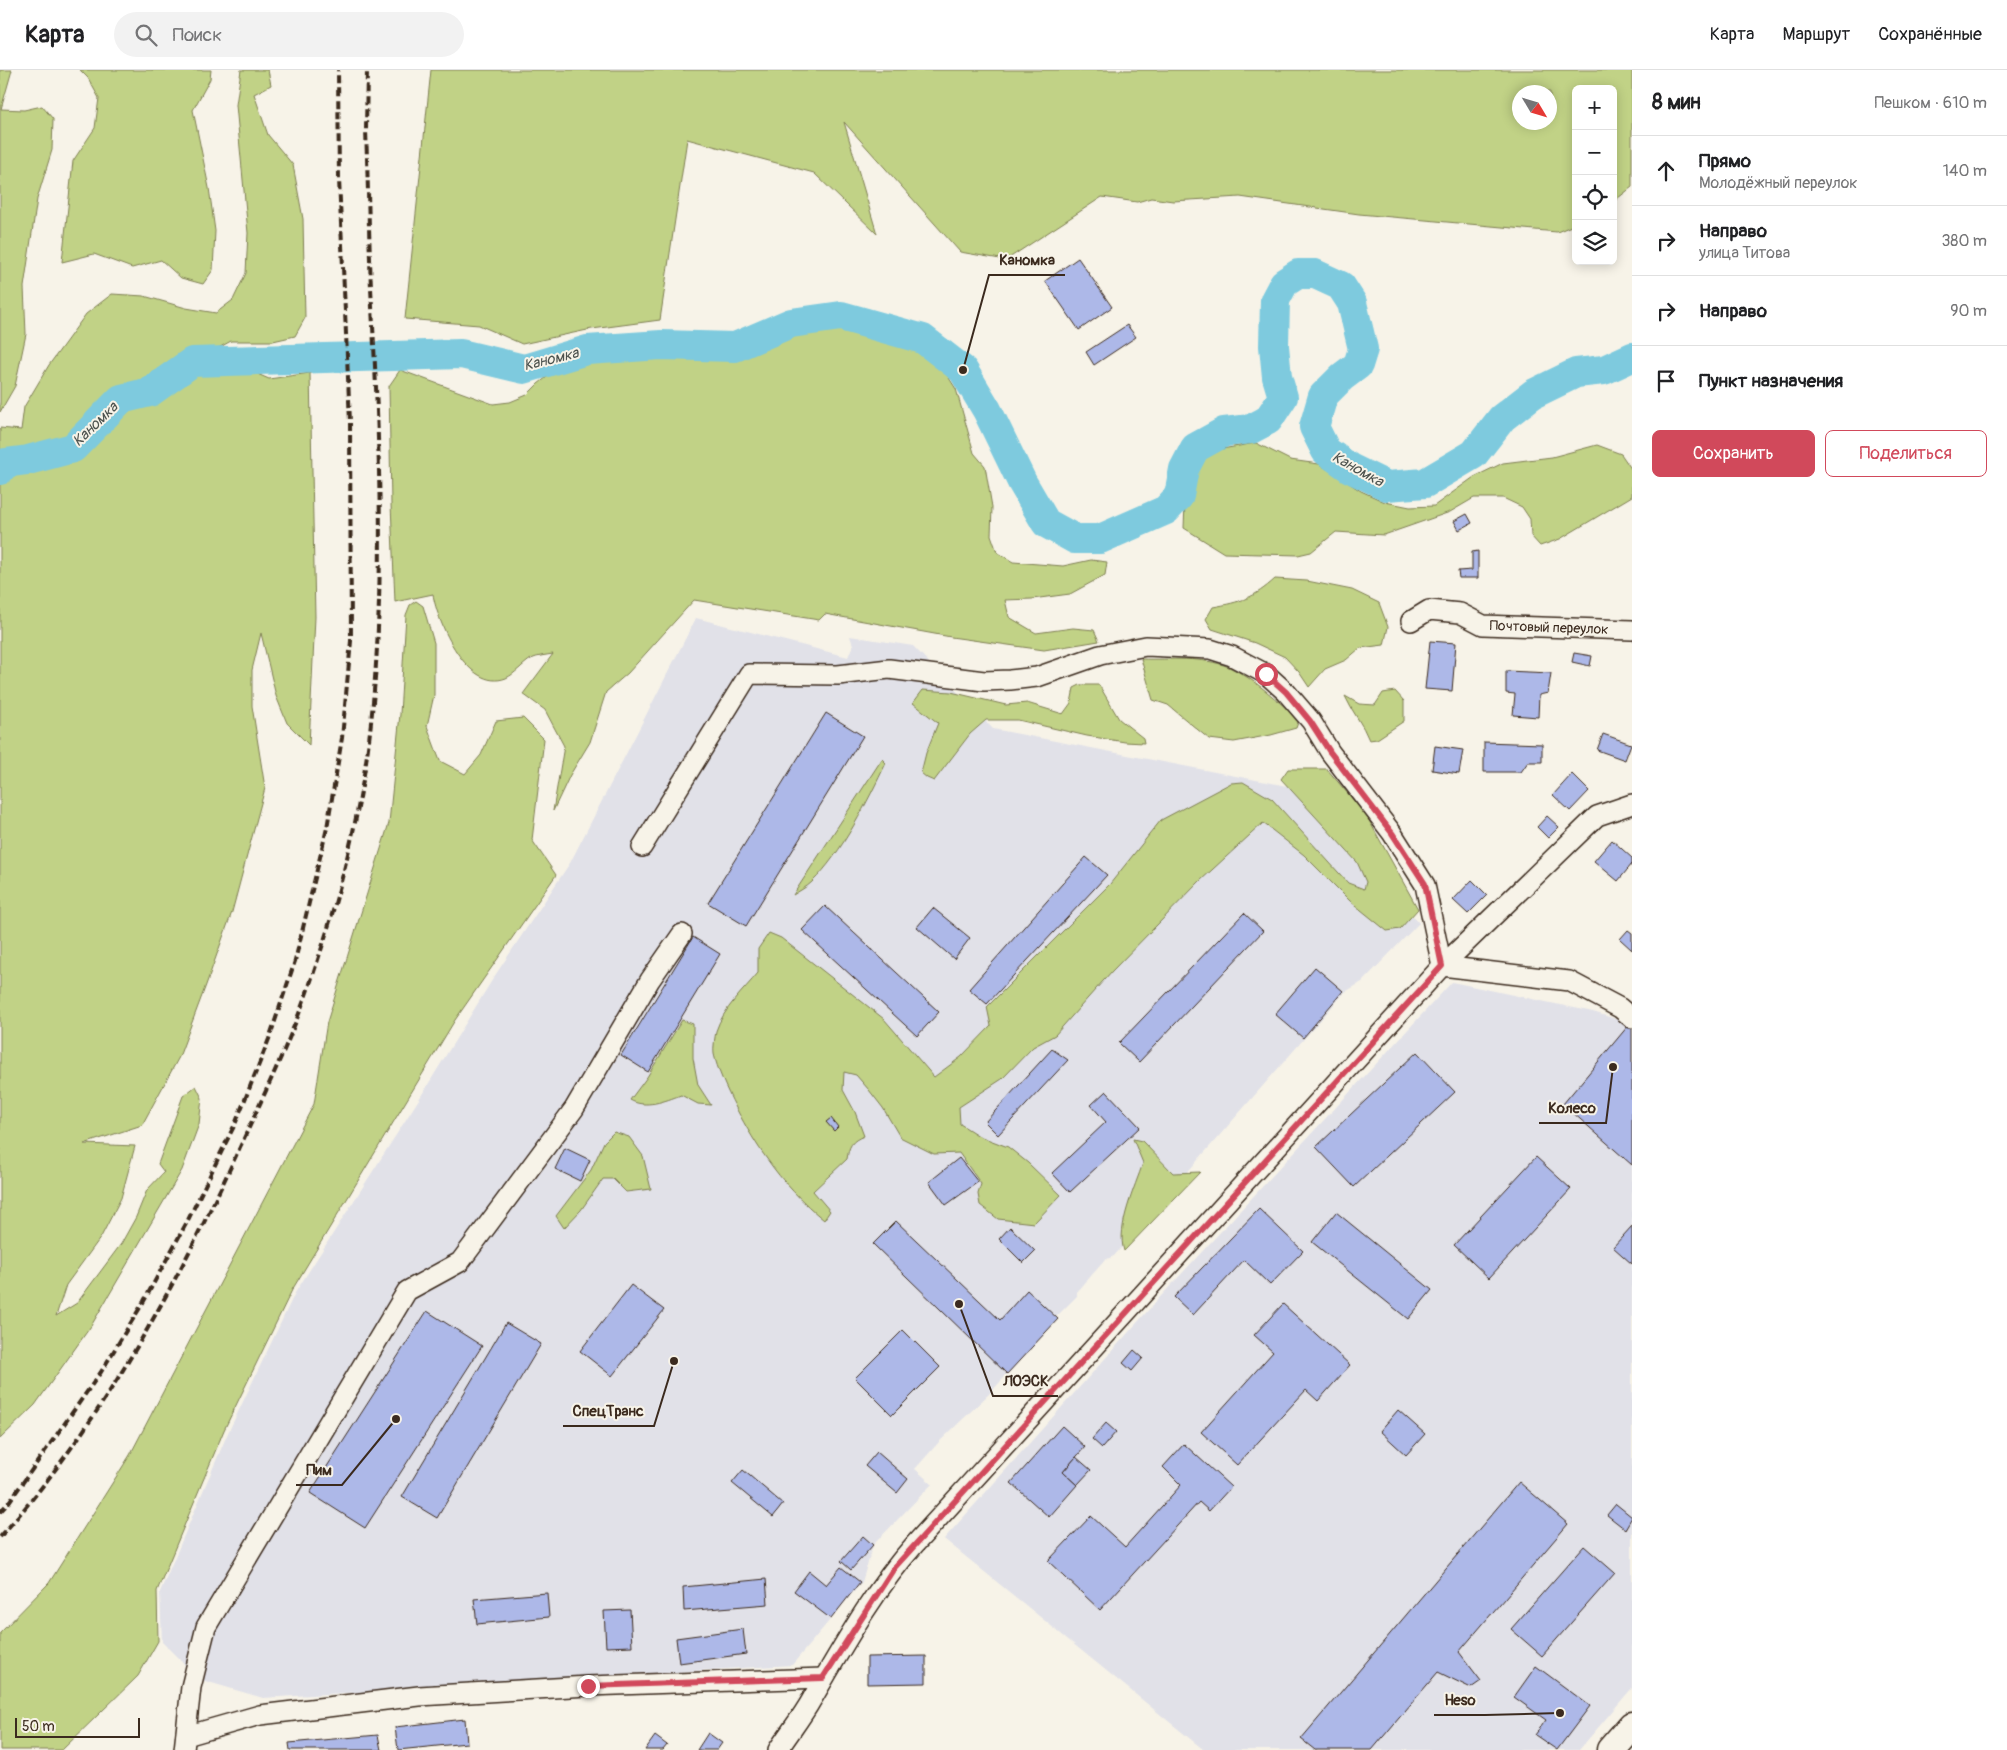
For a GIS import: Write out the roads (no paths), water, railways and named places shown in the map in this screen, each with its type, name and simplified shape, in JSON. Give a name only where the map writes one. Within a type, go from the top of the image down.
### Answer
[{"type":"main road","points":[[1611,1750],[1632,1726]]},
{"type":"street","name":"Почтовый переулок","points":[[1411,621],[1429,610],[1460,613],[1483,626],[1632,630]]},
{"type":"street","points":[[642,847],[749,674],[838,675],[889,669],[984,681],[1010,680],[1037,677],[1100,655],[1146,646],[1210,649],[1232,656],[1266,674],[1286,692],[1310,721],[1330,752],[1392,833],[1425,884],[1442,966]]},
{"type":"street","points":[[778,1750],[812,1701],[823,1678],[894,1568],[1442,966],[1597,816],[1632,804]]},
{"type":"street","points":[[682,934],[650,980],[574,1109],[460,1262],[407,1291],[206,1627],[191,1687],[185,1743],[260,1715],[419,1696],[588,1686],[823,1678]]},
{"type":"street","points":[[1442,966],[1569,981],[1620,1008],[1632,1018]]},
{"type":"waterway","name":"Каномка","points":[[0,470],[5,463],[28,460],[73,448],[121,399],[150,392],[192,362],[461,354],[524,369],[587,350],[661,345],[735,347],[791,323],[841,316],[923,339],[963,370],[987,410],[1022,482],[1046,523],[1075,539],[1100,539],[1166,510],[1179,496],[1184,469],[1195,448],[1224,432],[1251,429],[1268,420],[1283,397],[1277,377],[1274,346],[1275,300],[1284,283],[1298,274],[1315,274],[1341,286],[1352,303],[1363,349],[1358,365],[1342,377],[1323,396],[1314,427],[1326,451],[1350,468],[1387,486],[1425,483],[1474,454],[1502,418],[1533,394],[1576,373],[1604,370],[1632,357]]},
{"type":"railway","points":[[0,1512],[101,1372],[144,1301],[187,1222],[236,1122],[269,1039],[295,961],[327,828],[342,738],[351,641],[350,422],[339,179],[338,70]]},
{"type":"railway","points":[[0,1537],[72,1448],[104,1400],[163,1301],[190,1251],[291,1034],[317,964],[336,901],[359,805],[369,740],[378,627],[380,570],[379,458],[366,130],[367,70]]},
{"type":"place","name":"Каномка","points":[[963,370]]},
{"type":"place","name":"Колесо","points":[[1613,1067]]},
{"type":"place","name":"ЛОЭСК","points":[[959,1304]]},
{"type":"place","name":"СпецТранс","points":[[674,1361]]},
{"type":"place","name":"Пим","points":[[396,1419]]},
{"type":"place","name":"Heso","points":[[1560,1713]]}]
